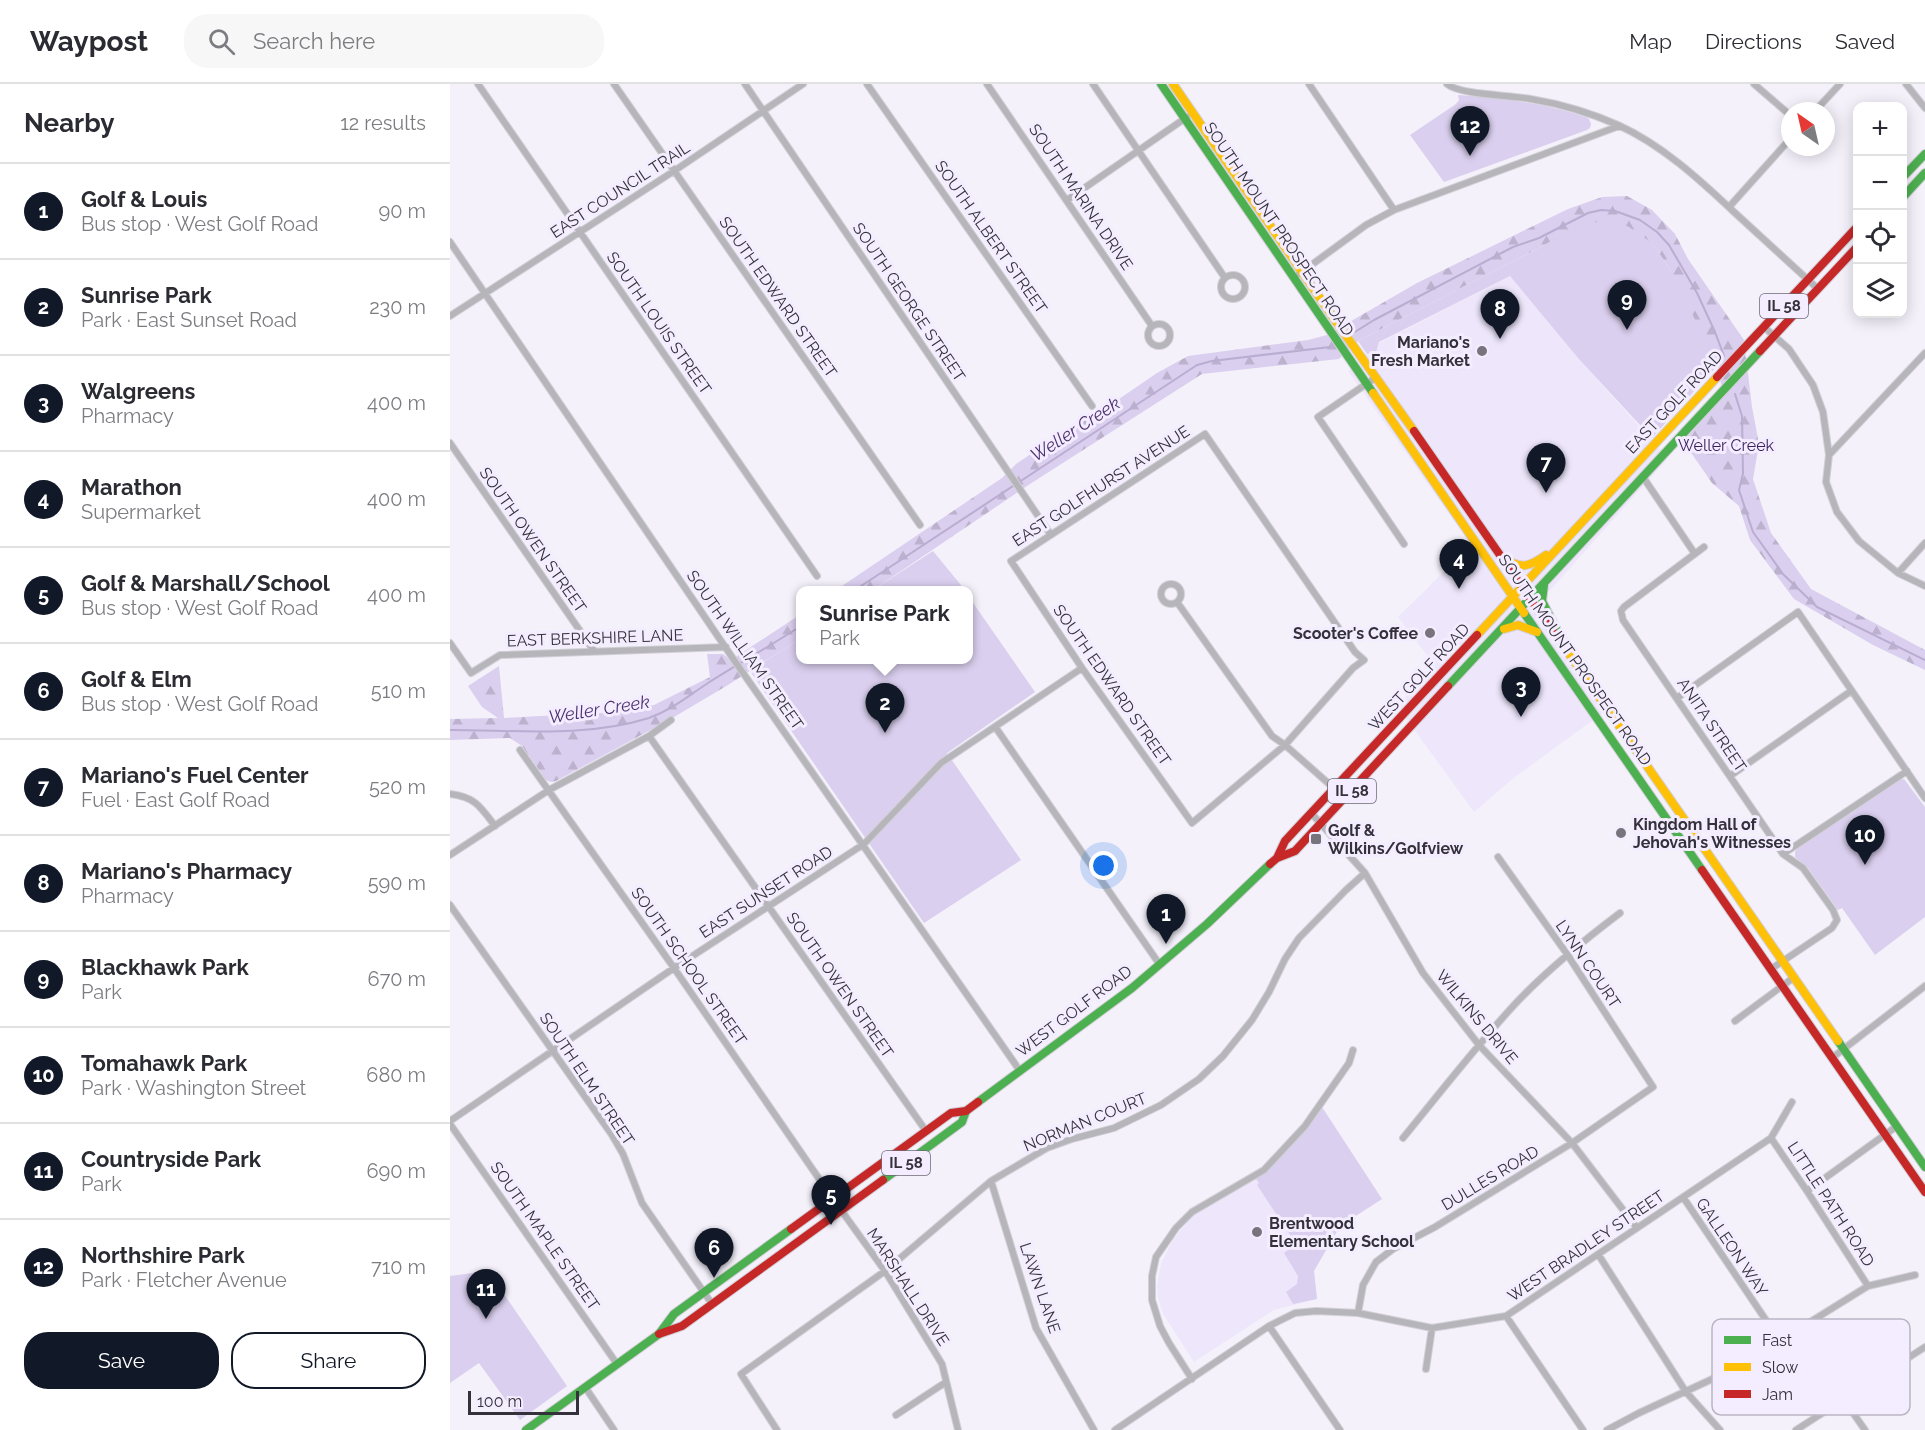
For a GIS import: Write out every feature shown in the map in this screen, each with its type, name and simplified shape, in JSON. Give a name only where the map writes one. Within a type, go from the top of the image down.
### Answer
[{"type":"main road","name":"SOUTH MOUNT PROSPECT ROAD","points":[[1161,84],[1189,115]]},
{"type":"main road","name":"SOUTH MOUNT PROSPECT ROAD","points":[[1173,84],[1189,115],[1298,275],[1333,325],[1376,378],[1442,468],[1925,1167]]},
{"type":"main road","points":[[1907,173],[1924,157]]},
{"type":"main road","points":[[1907,193],[1925,173]]},
{"type":"main road","name":"EAST GOLF ROAD","points":[[1513,597],[1853,230]]},
{"type":"main road","name":"EAST GOLF ROAD","points":[[1521,609],[1853,250]]},
{"type":"main road","name":"SOUTH MOUNT PROSPECT ROAD","points":[[1333,325],[1367,384],[1925,1192]]},
{"type":"main road","points":[[1503,557],[1519,567],[1530,566],[1563,544]]},
{"type":"main road","points":[[1544,584],[1542,601],[1568,652]]},
{"type":"main road","name":"WEST GOLF ROAD","points":[[1277,858],[1285,841],[1513,597]]},
{"type":"main road","name":"WEST GOLF ROAD","points":[[659,1334],[674,1314],[951,1113],[966,1111],[1105,1009],[1160,965],[1222,911],[1277,858],[1295,850],[1521,609]]},
{"type":"main road","points":[[1502,630],[1518,625],[1537,632]]},
{"type":"main road","name":"WEST GOLF ROAD","points":[[526,1430],[659,1334],[682,1326],[962,1122],[966,1111]]},
{"type":"street","name":"SOUTH LOUIS STREET","points":[[478,84],[817,576]]},
{"type":"street","name":"SOUTH EDWARD STREET","points":[[614,84],[920,525]]},
{"type":"street","name":"SOUTH GEORGE STREET","points":[[744,84],[1051,535]]},
{"type":"street","name":"EAST COUNCIL TRAIL","points":[[450,316],[674,171],[803,84]]},
{"type":"street","name":"SOUTH ALBERT STREET","points":[[867,84],[1092,406]]},
{"type":"street","name":"SOUTH MARINA DRIVE","points":[[987,84],[1152,326]]},
{"type":"street","points":[[1093,84],[1225,278]]},
{"type":"street","points":[[1309,84],[1394,210]]},
{"type":"street","points":[[1447,84],[1471,92],[1504,95],[1577,110],[1619,126],[1672,158],[1818,289]]},
{"type":"street","points":[[1754,84],[1781,106]]},
{"type":"street","points":[[1823,102],[1840,84]]},
{"type":"street","points":[[1906,84],[1925,108]]},
{"type":"street","points":[[1066,200],[1189,115]]},
{"type":"street","points":[[1298,275],[1366,225],[1394,210],[1619,126]]},
{"type":"street","points":[[1729,207],[1781,149]]},
{"type":"street","name":"SOUTH WILLIAM STREET","points":[[450,242],[745,676],[1020,1071]]},
{"type":"street","points":[[1764,327],[1789,349],[1813,385],[1823,412],[1829,454],[1826,482],[1837,512],[1858,541],[1898,573],[1925,586]]},
{"type":"street","points":[[1829,454],[1925,353]]},
{"type":"street","points":[[1376,378],[1318,417],[1404,544]]},
{"type":"street","name":"EAST GOLFHURST AVENUE","points":[[1011,561],[1205,434],[1355,652],[1364,660],[1353,668],[1285,745]]},
{"type":"street","name":"SOUTH OWEN STREET","points":[[450,443],[594,651]]},
{"type":"street","points":[[1643,477],[1695,554],[1704,547]]},
{"type":"street","points":[[1898,573],[1925,543]]},
{"type":"street","name":"ANITA STREET","points":[[1695,554],[1621,611],[1623,620],[1784,854],[1803,868],[1833,910],[1837,920],[1832,928],[1782,962]]},
{"type":"street","name":"SOUTH EDWARD STREET","points":[[1011,561],[1082,668],[1192,823],[1285,745]]},
{"type":"street","points":[[1177,602],[1272,736],[1345,798]]},
{"type":"street","points":[[1677,698],[1798,612],[1925,798]]},
{"type":"street","name":"EAST BERKSHIRE LANE","points":[[450,643],[471,673],[500,655],[726,647]]},
{"type":"street","name":"EAST SUNSET ROAD","points":[[450,1122],[674,968],[864,844],[941,763],[1082,668]]},
{"type":"street","points":[[1730,776],[1851,691]]},
{"type":"street","points":[[450,855],[549,790],[649,736],[671,720]]},
{"type":"street","points":[[996,728],[1160,965]]},
{"type":"street","name":"SOUTH OWEN STREET","points":[[649,736],[926,1131]]},
{"type":"street","name":"SOUTH SCHOOL STREET","points":[[520,750],[833,1199]]},
{"type":"street","points":[[1784,854],[1907,771]]},
{"type":"street","points":[[450,794],[466,796],[478,803],[495,826]]},
{"type":"street","name":"WILKINS DRIVE","points":[[1312,814],[1365,873],[1423,973],[1479,1045],[1572,1143],[1637,1228]]},
{"type":"street","name":"LYNN COURT","points":[[1498,857],[1567,954],[1653,1087]]},
{"type":"street","name":"NORMAN COURT","points":[[777,1430],[741,1374],[885,1271],[991,1182],[1047,1148],[1114,1128],[1161,1105],[1199,1079],[1252,1020],[1299,938],[1365,873]]},
{"type":"street","name":"SOUTH ELM STREET","points":[[450,905],[612,1135],[623,1154],[642,1203],[712,1304]]},
{"type":"street","points":[[1403,1138],[1516,1002],[1567,954],[1620,913]]},
{"type":"street","points":[[1771,969],[1782,962]]},
{"type":"street","points":[[1735,1021],[1793,978]]},
{"type":"street","points":[[1832,1058],[1925,987]]},
{"type":"street","points":[[1192,1379],[1160,1326],[1152,1300],[1152,1276],[1156,1257],[1176,1227],[1192,1212],[1263,1170],[1305,1126],[1349,1063],[1353,1050]]},
{"type":"street","name":"DULLES ROAD","points":[[1358,1313],[1363,1286],[1376,1262],[1393,1249],[1435,1227],[1572,1143],[1653,1087]]},
{"type":"street","name":"WEST BRADLEY STREET","points":[[1358,1313],[1431,1328],[1506,1316],[1771,1138],[1792,1102]]},
{"type":"street","name":"SOUTH MAPLE STREET","points":[[450,1122],[617,1364]]},
{"type":"street","points":[[1807,1191],[1897,1126]]},
{"type":"street","name":"LITTLE PATH ROAD","points":[[1771,1138],[1868,1286]]},
{"type":"street","name":"LAWN LANE","points":[[991,1182],[1036,1328],[1094,1430]]},
{"type":"street","name":"GALLEON WAY","points":[[1683,1197],[1765,1319]]},
{"type":"street","name":"MARSHALL DRIVE","points":[[833,1199],[885,1271],[942,1364],[958,1430]]},
{"type":"street","points":[[1598,1254],[1686,1392],[1720,1430]]},
{"type":"street","points":[[1815,1319],[1868,1286],[1915,1275]]},
{"type":"street","points":[[1115,1430],[1269,1326],[1295,1313],[1316,1311],[1358,1313]]},
{"type":"street","points":[[1506,1316],[1583,1430]]},
{"type":"street","points":[[1269,1326],[1340,1430]]},
{"type":"street","points":[[1426,1369],[1431,1328]]},
{"type":"street","points":[[1910,1357],[1925,1347]]},
{"type":"street","points":[[1607,1430],[1712,1380]]},
{"type":"street","points":[[896,1415],[946,1382]]},
{"type":"street","points":[[585,1387],[614,1430]]},
{"type":"street","points":[[1796,1430],[1820,1415]]},
{"type":"street","points":[[1854,1415],[1865,1430]]},
{"type":"shaded area","points":[[1510,276],[1578,358],[1668,458],[1547,594],[1548,605],[1611,707],[1515,777],[1474,812],[1397,706],[1435,666],[1398,617],[1471,545],[1348,371],[1367,354],[1376,353],[1379,343]]},
{"type":"shaded area","name":"Brentwood Elementary School","points":[[1275,1162],[1382,1199],[1340,1226],[1314,1271],[1317,1299],[1274,1310],[1194,1362],[1163,1314],[1157,1286],[1161,1264],[1173,1239],[1193,1216],[1256,1179]]},
{"type":"green space","points":[[1458,95],[1554,108],[1586,117],[1591,124],[1587,130],[1444,182],[1410,135],[1456,104],[1459,100]]},
{"type":"green space","name":"Weller Creek","points":[[1627,196],[1652,210],[1675,234],[1688,259],[1744,340],[1759,444],[1753,479],[1771,533],[1811,589],[1925,650],[1925,670],[1873,645],[1794,599],[1750,540],[1739,506],[1712,483],[1683,441],[1723,397],[1718,365],[1702,338],[1669,268],[1652,243],[1552,241],[1358,341],[1339,359],[1202,374],[1030,484],[879,586],[842,586],[1002,478],[1016,464],[1065,431],[1100,412],[1157,373],[1188,356],[1308,340],[1327,335],[1417,283],[1568,209],[1602,197]]},
{"type":"green space","points":[[1600,221],[1616,221],[1652,243],[1669,268],[1718,365],[1652,438],[1578,358],[1510,276],[1379,342],[1376,353],[1367,354],[1358,341],[1552,241],[1583,226]]},
{"type":"green space","points":[[933,551],[962,586],[879,586]]},
{"type":"green space","points":[[973,603],[1035,692],[947,753],[1021,860],[924,923],[750,671],[796,641],[796,664],[973,664]]},
{"type":"green space","name":"Weller Creek","points":[[796,617],[796,641],[669,720],[556,781],[546,780],[522,746],[510,738],[450,740],[450,719],[498,718],[482,707],[468,686],[499,666],[504,718],[616,712],[654,705],[710,677],[707,654],[723,654],[731,660]]},
{"type":"green space","points":[[1904,779],[1925,807],[1925,917],[1875,955],[1842,908],[1838,910],[1808,868],[1795,857],[1795,852],[1898,780]]},
{"type":"green space","points":[[1322,1107],[1382,1199],[1340,1226],[1314,1271],[1317,1299],[1293,1304],[1286,1292],[1297,1284],[1298,1276],[1284,1253],[1296,1244],[1257,1185],[1259,1183],[1256,1179],[1275,1162]]},
{"type":"green space","points":[[488,1271],[567,1386],[520,1420],[479,1363],[450,1383],[450,1276]]},
{"type":"waterway","name":"Weller Creek","points":[[1350,335],[1513,247],[1539,238],[1588,213],[1601,210],[1615,211],[1640,220],[1657,232],[1669,245],[1697,293],[1724,356]]},
{"type":"waterway","name":"Weller Creek","points":[[861,586],[1197,365],[1212,361],[1330,347]]},
{"type":"waterway","name":"Weller Creek","points":[[1735,394],[1742,416],[1743,474],[1739,490],[1753,532],[1783,574],[1817,607],[1925,660]]},
{"type":"waterway","name":"Weller Creek","points":[[450,730],[575,731],[649,718],[673,707],[796,629]]},
{"type":"traffic: fast","points":[[1161,84],[1373,393]]},
{"type":"traffic: fast","points":[[1907,173],[1925,154]]},
{"type":"traffic: fast","points":[[1907,193],[1925,173]]},
{"type":"traffic: fast","points":[[1448,686],[1760,351]]},
{"type":"traffic: fast","points":[[1544,585],[1542,601],[1568,652]]},
{"type":"traffic: fast","points":[[1524,613],[1702,870]]},
{"type":"traffic: fast","points":[[978,1102],[1132,988],[1207,924],[1270,864]]},
{"type":"traffic: fast","points":[[1838,1041],[1925,1167]]},
{"type":"traffic: fast","points":[[883,1180],[962,1122],[966,1111]]},
{"type":"traffic: fast","points":[[526,1430],[659,1334],[674,1314],[791,1229]]},
{"type":"traffic: slow","points":[[1173,84],[1414,431]]},
{"type":"traffic: slow","points":[[1477,635],[1717,377]]},
{"type":"traffic: slow","points":[[1373,393],[1524,613]]},
{"type":"traffic: slow","points":[[1503,557],[1515,564],[1525,565],[1546,555]]},
{"type":"traffic: slow","points":[[1504,629],[1518,625],[1537,632]]},
{"type":"traffic: slow","points":[[1565,648],[1838,1041]]},
{"type":"traffic: jam","points":[[1717,377],[1853,231]]},
{"type":"traffic: jam","points":[[1760,351],[1853,251]]},
{"type":"traffic: jam","points":[[1414,431],[1554,633]]},
{"type":"traffic: jam","points":[[1277,858],[1285,841],[1477,635]]},
{"type":"traffic: jam","points":[[1270,864],[1277,858],[1295,851],[1448,686]]},
{"type":"traffic: jam","points":[[1702,870],[1925,1192]]},
{"type":"traffic: jam","points":[[791,1229],[951,1113],[966,1111],[978,1102]]},
{"type":"traffic: jam","points":[[659,1334],[682,1326],[883,1180]]},
{"type":"place","name":"Northshire Park","points":[[1470,156]]},
{"type":"place","name":"Blackhawk Park","points":[[1627,330]]},
{"type":"place","name":"Mariano's Pharmacy","points":[[1500,339]]},
{"type":"place","name":"Mariano's Fresh Market","points":[[1482,351]]},
{"type":"place","name":"Mariano's Fuel Center","points":[[1546,493]]},
{"type":"place","name":"Marathon","points":[[1459,589]]},
{"type":"place","name":"Scooter's Coffee","points":[[1430,633]]},
{"type":"place","name":"Walgreens","points":[[1521,717]]},
{"type":"place","name":"Sunrise Park","points":[[885,733]]},
{"type":"place","name":"Kingdom Hall of Jehovah's Witnesses","points":[[1621,833]]},
{"type":"place","name":"Golf & Wilkins/Golfview","points":[[1316,839]]},
{"type":"place","name":"Tomahawk Park","points":[[1865,865]]},
{"type":"place","name":"Golf & Louis","points":[[1166,944]]},
{"type":"place","name":"Golf & Marshall/School","points":[[831,1225]]},
{"type":"place","name":"Brentwood Elementary School","points":[[1257,1232]]},
{"type":"place","name":"Golf & Elm","points":[[714,1278]]},
{"type":"place","name":"Countryside Park","points":[[486,1319]]}]
